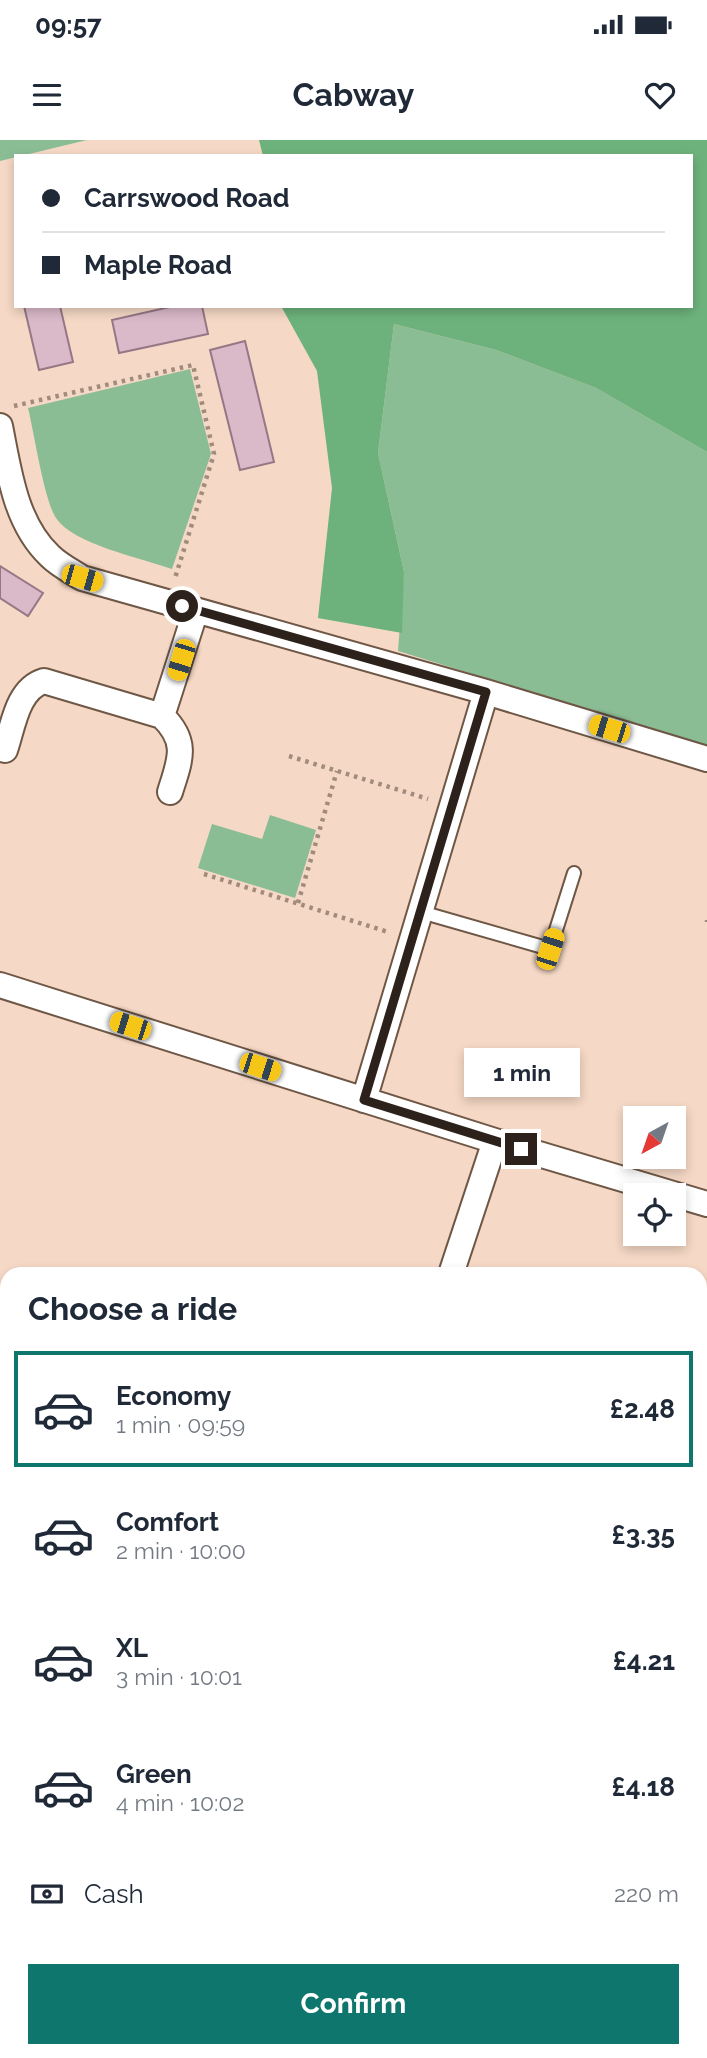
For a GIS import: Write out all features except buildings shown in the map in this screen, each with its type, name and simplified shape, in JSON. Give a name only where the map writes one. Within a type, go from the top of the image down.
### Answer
[{"type":"street","points":[[6,416],[6,490],[31,535],[51,558],[82,578],[486,692],[707,759]]},
{"type":"street","points":[[162,716],[196,610]]},
{"type":"street","points":[[5,750],[22,698],[44,681],[162,716],[176,729],[180,743],[180,761],[170,792]]},
{"type":"street","points":[[364,1100],[486,692]]},
{"type":"street","points":[[0,985],[495,1141],[707,1204]]},
{"type":"street","points":[[453,1267],[495,1141]]},
{"type":"lane","points":[[421,912],[550,949],[574,873]]},
{"type":"path","points":[[6,416],[192,365],[214,454],[167,602]]},
{"type":"path","points":[[289,756],[452,806]]},
{"type":"path","points":[[298,904],[335,772]]},
{"type":"path","points":[[204,874],[412,939]]},
{"type":"green space","points":[[0,140],[87,140],[29,154],[14,154],[14,158],[0,161]]},
{"type":"green space","points":[[259,140],[707,140],[707,452],[596,388],[496,350],[394,324],[378,453],[404,572],[402,633],[318,618],[332,488],[317,371],[282,308],[693,308],[693,154],[262,154]]},
{"type":"green space","points":[[394,324],[496,350],[596,388],[707,452],[707,746],[398,651],[404,572],[378,453]]},
{"type":"green space","points":[[190,369],[211,454],[172,569],[92,543],[65,527],[56,518],[47,497],[28,408]]},
{"type":"green space","points":[[270,815],[316,830],[295,898],[198,868],[212,824],[262,839]]},
{"type":"route","points":[[182,606],[486,692],[364,1100],[521,1149]]}]
